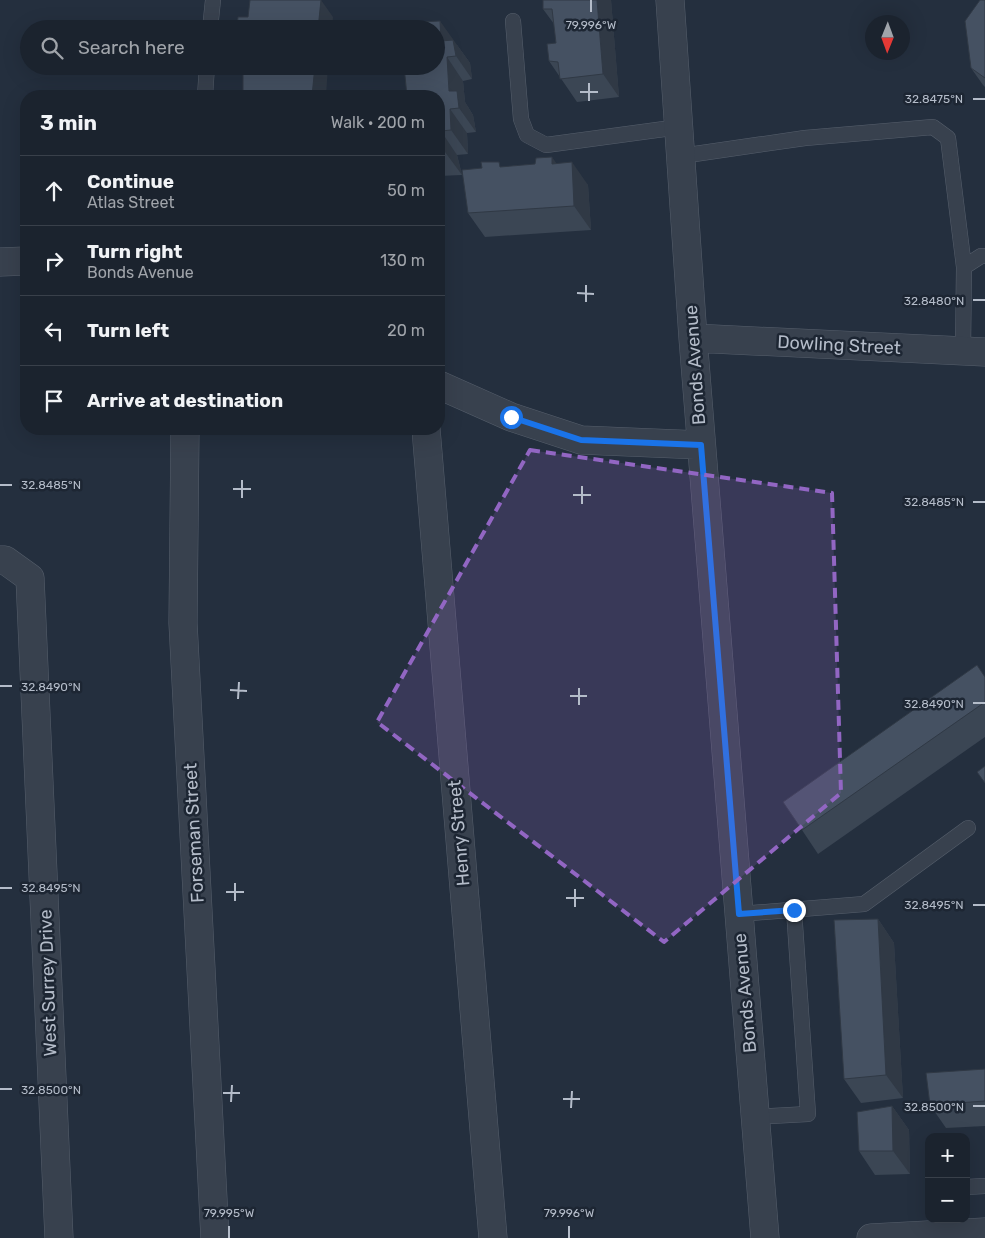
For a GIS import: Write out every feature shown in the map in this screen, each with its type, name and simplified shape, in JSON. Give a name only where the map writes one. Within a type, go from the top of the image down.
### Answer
[{"type":"street","name":"Bonds Avenue","points":[[670,0],[701,445],[765,1238]]},
{"type":"street","points":[[0,262],[20,261]]},
{"type":"street","name":"Dowling Street","points":[[693,338],[974,351]]},
{"type":"street","points":[[445,388],[511,417],[581,440],[701,445]]},
{"type":"street","name":"Forseman Street","points":[[185,435],[183,623],[215,1238]]},
{"type":"street","name":"Henry Street","points":[[426,435],[493,1238]]},
{"type":"street","name":"West Surrey Drive","points":[[0,560],[5,560],[30,578],[59,1238]]},
{"type":"street","points":[[872,1238],[943,1227],[985,1232]]},
{"type":"lane","points":[[211,20],[213,0]]},
{"type":"lane","points":[[513,21],[521,119],[527,135],[546,145],[679,127]]},
{"type":"lane","points":[[206,90],[207,75]]},
{"type":"lane","points":[[681,156],[805,138],[932,127],[948,138],[974,351]]},
{"type":"lane","points":[[964,267],[981,256],[985,256]]},
{"type":"lane","points":[[739,914],[864,904],[968,828]]},
{"type":"lane","points":[[755,1116],[808,1114],[794,910]]},
{"type":"lane","points":[[970,1187],[985,1186]]},
{"type":"highlighted area","points":[[530,450],[832,493],[841,793],[664,942],[377,722]]},
{"type":"building","points":[[250,0],[321,0],[319,20],[238,20],[238,17],[248,17]]},
{"type":"building","points":[[543,0],[597,0],[603,74],[560,79],[558,62],[549,61],[547,44],[556,43],[552,9],[543,9]]},
{"type":"building","points":[[980,0],[985,0],[985,78],[971,68],[965,21]]},
{"type":"building","points":[[453,40],[456,56],[447,57],[449,91],[457,91],[459,108],[450,109],[451,130],[445,131],[445,90],[406,90],[405,75],[445,75],[445,41]]},
{"type":"building","points":[[243,75],[314,75],[313,90],[243,90]]},
{"type":"building","points":[[552,157],[552,164],[572,162],[574,206],[468,213],[462,170],[482,168],[481,162],[499,162],[500,167],[535,164],[536,158]]},
{"type":"building","points":[[977,665],[985,677],[985,702],[802,830],[783,802]]},
{"type":"building","points":[[985,766],[985,783],[977,772]]},
{"type":"building","points":[[878,919],[886,1075],[844,1079],[834,920]]},
{"type":"building","points":[[985,1069],[985,1101],[930,1105],[926,1073]]},
{"type":"building","points":[[892,1106],[893,1151],[859,1151],[857,1112]]},
{"type":"route","points":[[511,417],[581,440],[701,445],[739,914],[794,910]]}]
